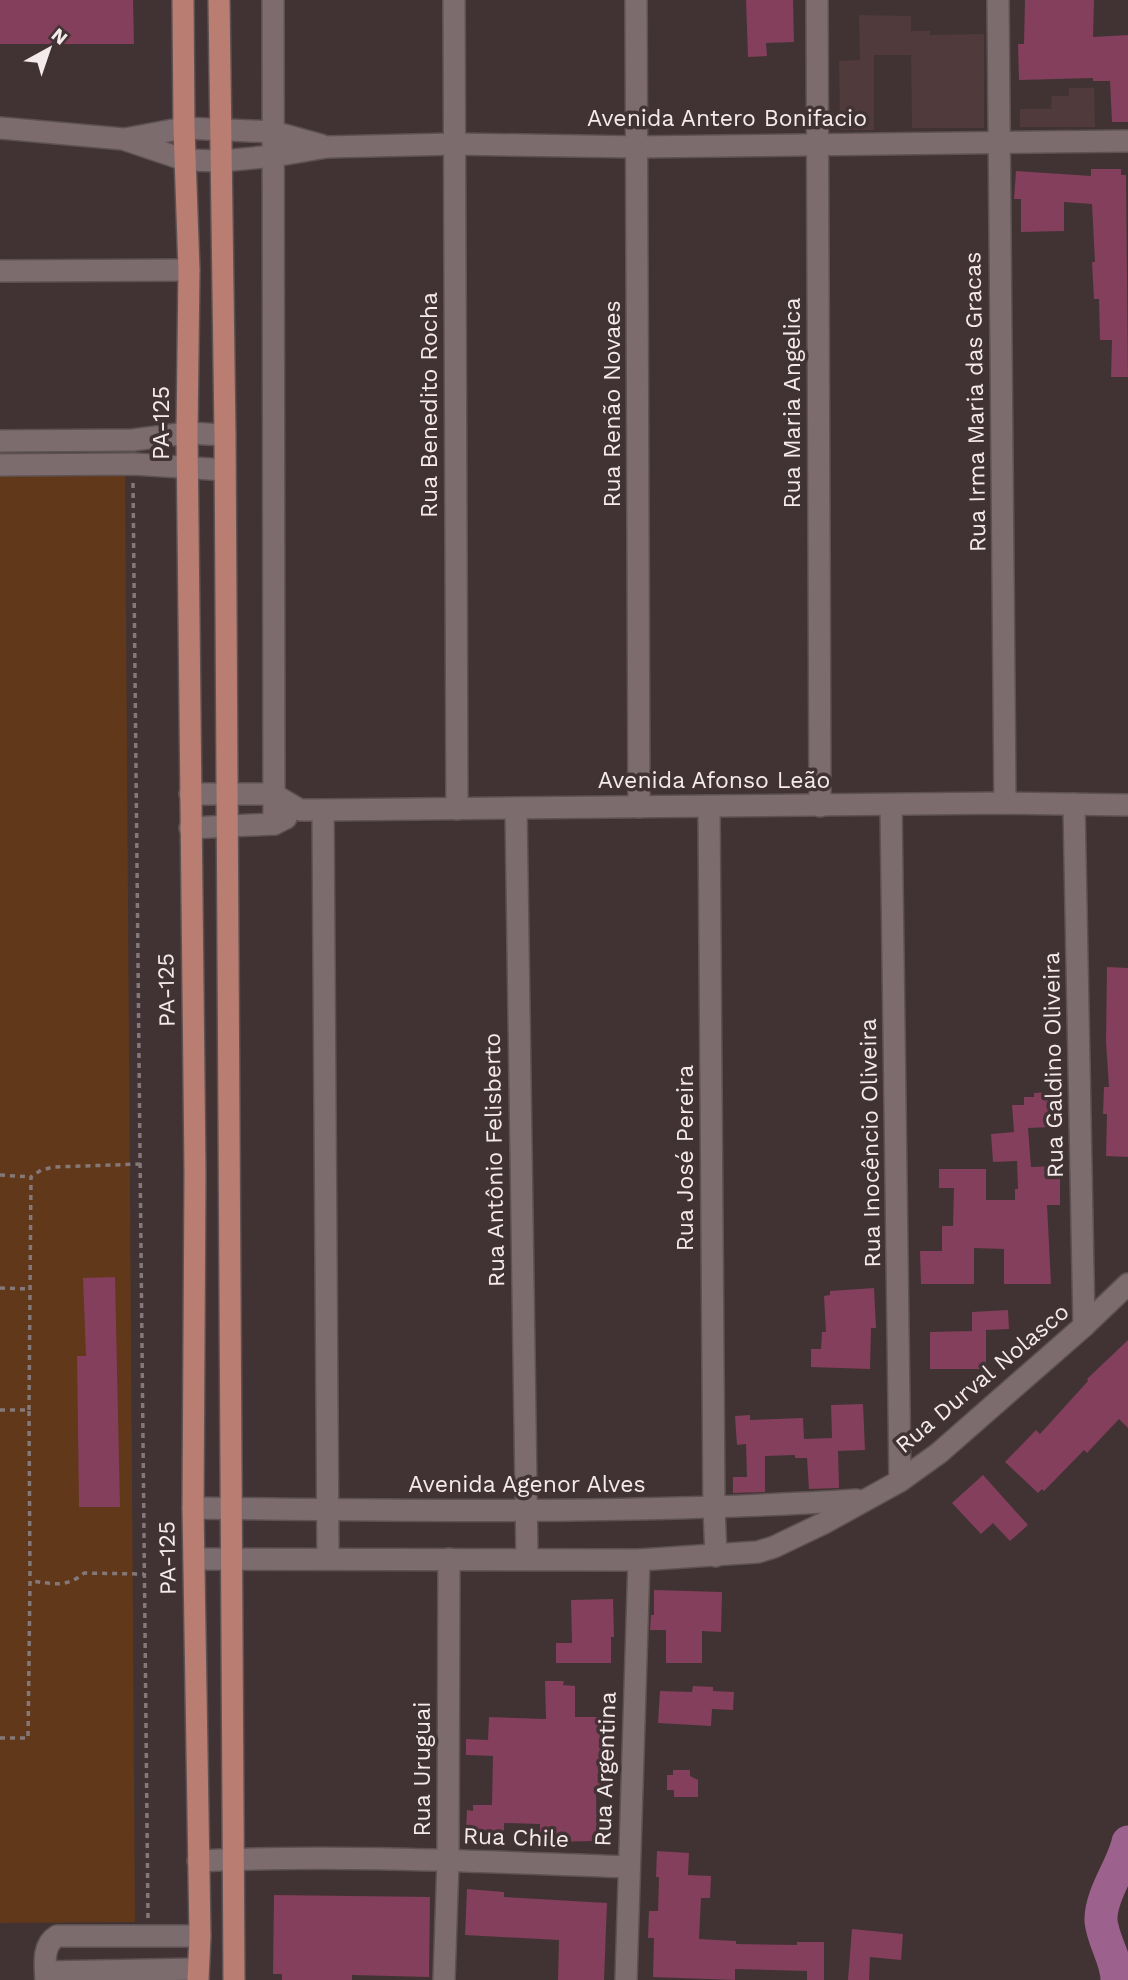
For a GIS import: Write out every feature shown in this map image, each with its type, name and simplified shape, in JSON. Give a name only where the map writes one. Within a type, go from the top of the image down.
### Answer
[{"type":"main road","name":"PA-125","points":[[183,0],[189,270],[187,433],[195,1174],[192,1508],[200,1936],[198,1975]]},
{"type":"main road","points":[[219,0],[225,435],[234,1980]]},
{"type":"main road","points":[[192,977],[227,978]]},
{"type":"main road","points":[[195,1174],[230,1173]]},
{"type":"street","points":[[273,0],[274,824]]},
{"type":"street","name":"Rua Benedito Rocha","points":[[454,0],[457,809]]},
{"type":"street","name":"Rua Renão Novaes","points":[[636,0],[639,807]]},
{"type":"street","name":"Rua Maria Angelica","points":[[817,0],[820,806]]},
{"type":"street","name":"Rua Irma Maria das Gracas","points":[[998,0],[1005,803]]},
{"type":"street","points":[[0,128],[122,139]]},
{"type":"street","name":"Avenida Antero Bonifacio","points":[[122,139],[184,128],[274,132],[327,147]]},
{"type":"street","name":"Avenida Antero Bonifacio","points":[[122,139],[185,160],[222,161],[327,147],[455,144],[637,147],[1128,141]]},
{"type":"street","points":[[0,271],[189,270]]},
{"type":"street","points":[[0,442],[133,440],[187,433],[225,435]]},
{"type":"street","points":[[0,465],[134,464],[225,470]]},
{"type":"street","points":[[190,793],[273,794],[300,810]]},
{"type":"street","name":"Rua Galdino Oliveira","points":[[1074,804],[1084,1326]]},
{"type":"street","name":"Avenida Afonso Leão","points":[[190,828],[274,824],[300,810],[1128,804]]},
{"type":"street","name":"Rua Inocêncio Oliveira","points":[[891,805],[901,1481]]},
{"type":"street","name":"Rua José Pereira","points":[[709,807],[716,1556]]},
{"type":"street","name":"Rua Antônio Felisberto","points":[[516,808],[527,1559]]},
{"type":"street","points":[[323,810],[328,1559]]},
{"type":"street","name":"Rua Durval Nolasco","points":[[194,1559],[639,1560],[758,1552],[824,1523],[901,1481],[948,1446],[1128,1284]]},
{"type":"street","name":"Avenida Agenor Alves","points":[[192,1508],[525,1511],[714,1508],[862,1500]]},
{"type":"street","name":"Rua Uruguai","points":[[444,1980],[448,1861],[449,1559]]},
{"type":"street","name":"Rua Argentina","points":[[626,1980],[639,1560]]},
{"type":"street","name":"Rua Chile","points":[[198,1861],[448,1861],[628,1867]]},
{"type":"street","points":[[198,1975],[46,1976],[47,1948],[50,1940],[57,1936],[200,1936]]},
{"type":"street","points":[[84,1936],[86,1975]]},
{"type":"path","points":[[133,482],[148,1920]]},
{"type":"path","points":[[0,1175],[31,1177],[41,1170],[54,1167],[141,1164]]},
{"type":"path","points":[[0,1738],[28,1738],[31,1177]]},
{"type":"path","points":[[0,1288],[29,1289]]},
{"type":"path","points":[[0,1410],[29,1410]]},
{"type":"path","points":[[30,1581],[65,1585],[73,1583],[83,1573],[144,1574]]},
{"type":"shaded area","points":[[859,15],[911,16],[911,31],[930,31],[930,35],[984,34],[984,128],[912,128],[911,55],[874,55],[874,130],[840,130],[839,61],[860,60]]},
{"type":"shaded area","points":[[1069,88],[1094,88],[1095,127],[1020,127],[1020,109],[1051,109],[1052,96],[1069,96]]},
{"type":"shaded area","points":[[125,472],[135,1922],[0,1923],[0,473]]},
{"type":"building","points":[[0,0],[133,0],[134,44],[0,44]]},
{"type":"building","points":[[746,0],[793,0],[794,42],[766,43],[767,56],[748,57]]},
{"type":"building","points":[[1025,0],[1094,0],[1093,37],[1128,35],[1128,122],[1112,122],[1110,81],[1093,81],[1093,78],[1019,80],[1018,44],[1024,44]]},
{"type":"building","points":[[1091,169],[1121,169],[1121,175],[1126,175],[1128,377],[1111,377],[1112,340],[1100,340],[1099,299],[1094,299],[1092,204],[1064,202],[1064,231],[1021,232],[1021,199],[1014,199],[1016,171],[1091,176]]},
{"type":"building","points":[[1107,967],[1128,968],[1128,1157],[1106,1156],[1107,1114],[1103,1114],[1104,1087],[1109,1087],[1106,1042]]},
{"type":"building","points":[[1050,1092],[1051,1127],[1028,1128],[1031,1167],[1060,1166],[1060,1205],[1047,1205],[1051,1284],[1004,1284],[1004,1249],[974,1248],[974,1284],[921,1284],[920,1251],[942,1251],[942,1226],[953,1226],[954,1188],[939,1188],[939,1169],[986,1169],[986,1200],[1015,1200],[1015,1189],[1018,1189],[1017,1161],[993,1162],[991,1134],[1014,1132],[1012,1105],[1024,1105],[1024,1097],[1034,1097],[1034,1093]]},
{"type":"building","points":[[115,1277],[120,1507],[79,1507],[77,1356],[86,1356],[83,1278]]},
{"type":"building","points":[[874,1288],[876,1328],[871,1328],[870,1369],[811,1367],[811,1349],[821,1349],[822,1332],[826,1332],[824,1296],[830,1295],[830,1291]]},
{"type":"building","points":[[1008,1310],[1009,1329],[986,1330],[986,1369],[930,1369],[930,1332],[972,1331],[972,1312]]},
{"type":"building","points":[[1128,1340],[1128,1428],[1119,1419],[1087,1453],[1084,1450],[1044,1491],[1042,1489],[1038,1493],[1005,1462],[1036,1430],[1040,1434],[1087,1379]]},
{"type":"building","points":[[863,1404],[865,1450],[838,1451],[839,1488],[809,1489],[807,1458],[795,1458],[795,1455],[765,1456],[765,1492],[733,1493],[733,1477],[747,1477],[746,1444],[737,1445],[735,1416],[750,1415],[750,1420],[803,1418],[804,1439],[832,1438],[831,1405]]},
{"type":"building","points":[[983,1475],[1028,1525],[1010,1541],[993,1523],[981,1534],[952,1503]]},
{"type":"building","points":[[654,1590],[722,1592],[721,1632],[702,1631],[702,1663],[666,1663],[666,1630],[650,1630],[651,1615],[654,1615]]},
{"type":"building","points":[[613,1599],[614,1637],[611,1637],[611,1663],[556,1663],[556,1643],[572,1643],[571,1600]]},
{"type":"building","points":[[545,1681],[564,1681],[563,1685],[575,1686],[575,1717],[609,1717],[611,1795],[596,1794],[597,1841],[540,1842],[540,1824],[504,1823],[504,1831],[466,1830],[467,1810],[473,1811],[473,1805],[492,1805],[493,1756],[466,1755],[466,1739],[488,1740],[489,1717],[546,1719]]},
{"type":"building","points":[[693,1686],[734,1692],[733,1710],[712,1709],[711,1726],[658,1723],[660,1691],[692,1692]]},
{"type":"building","points":[[673,1770],[690,1770],[690,1776],[698,1780],[698,1797],[674,1797],[674,1790],[667,1790],[667,1775],[673,1775]]},
{"type":"building","points":[[657,1851],[689,1853],[688,1875],[711,1876],[710,1898],[701,1898],[699,1939],[736,1941],[736,1944],[797,1945],[797,1942],[824,1942],[824,1980],[807,1980],[807,1971],[735,1969],[735,1980],[653,1977],[654,1938],[648,1938],[649,1911],[658,1911]]},
{"type":"building","points":[[467,1889],[504,1892],[504,1897],[607,1903],[604,1980],[558,1980],[559,1940],[465,1935]]},
{"type":"building","points":[[274,1895],[430,1897],[429,1977],[352,1975],[352,1980],[282,1980],[282,1974],[273,1974]]},
{"type":"building","points":[[852,1929],[903,1934],[901,1960],[870,1957],[869,1980],[848,1980]]},
{"type":"waterway","points":[[1117,1980],[1101,1921],[1104,1901],[1128,1842]]}]
